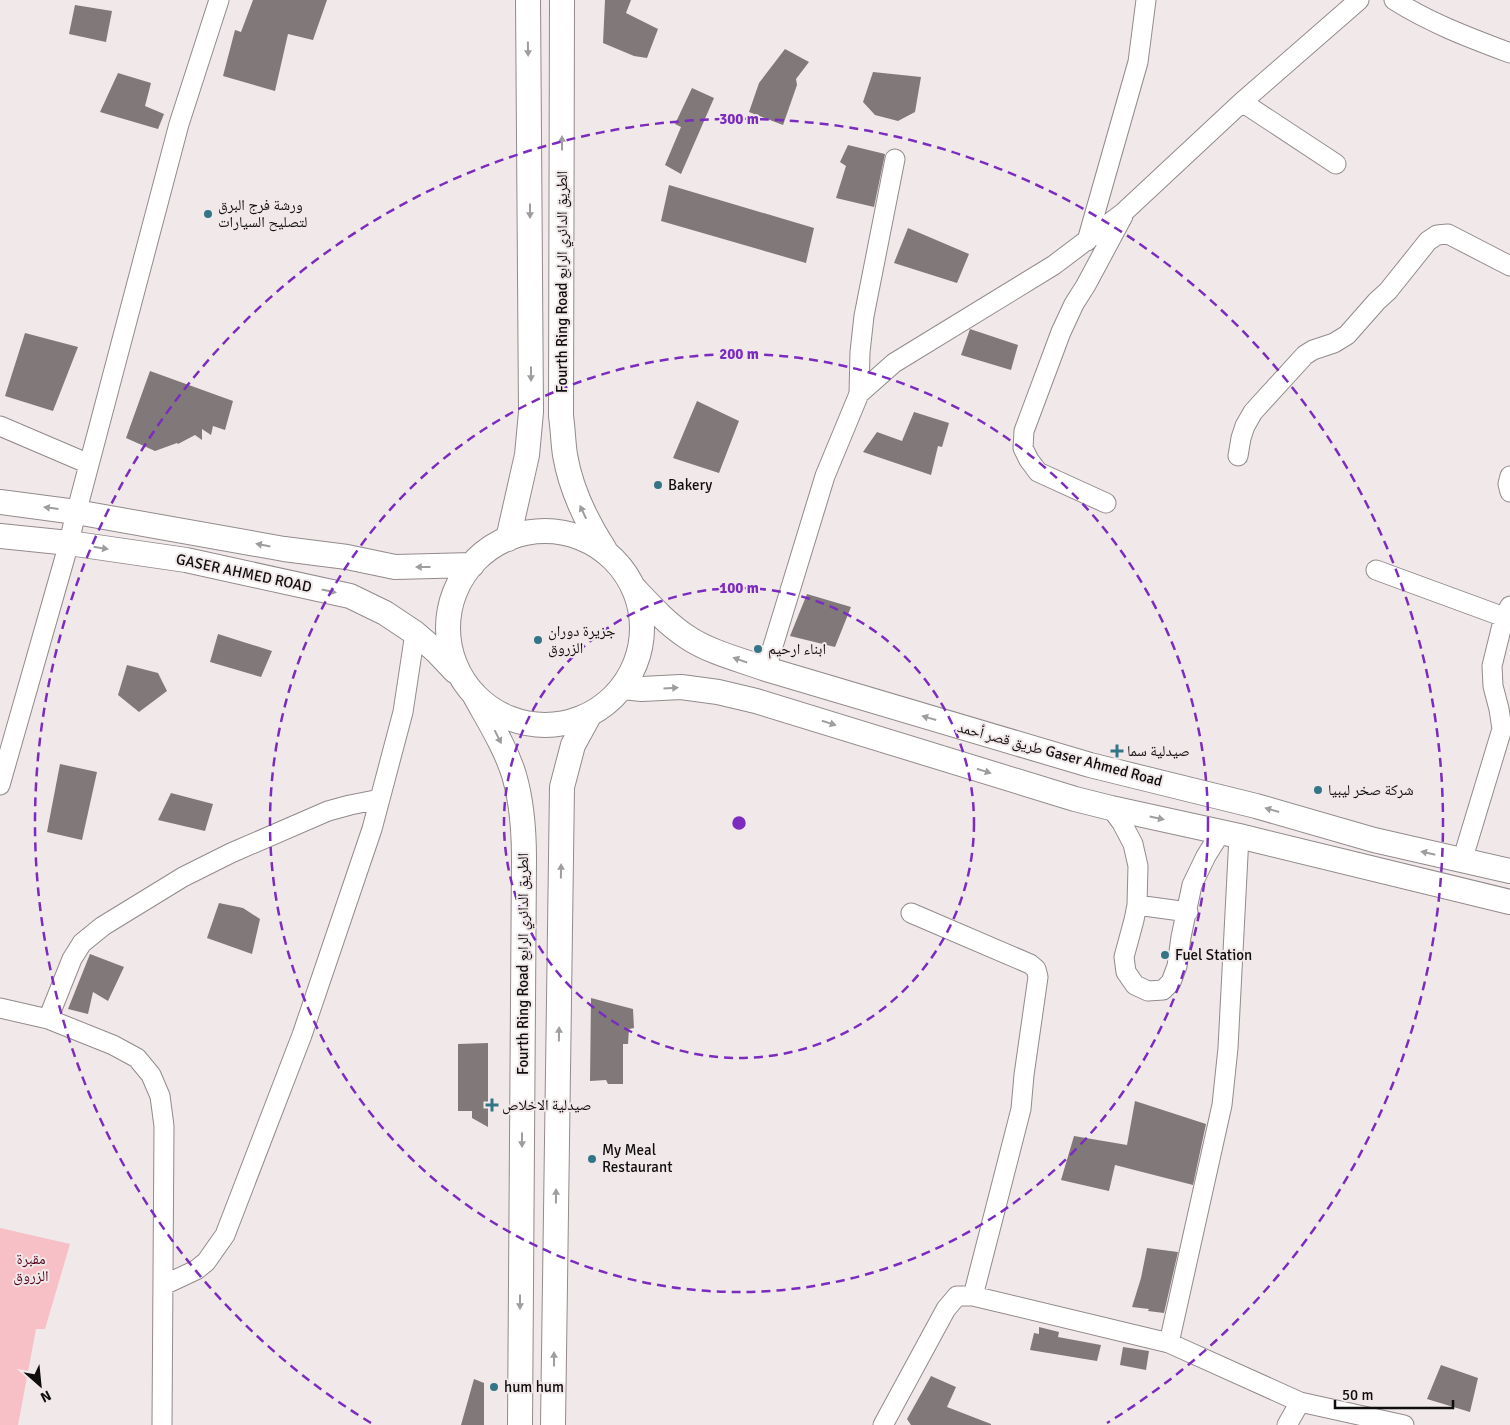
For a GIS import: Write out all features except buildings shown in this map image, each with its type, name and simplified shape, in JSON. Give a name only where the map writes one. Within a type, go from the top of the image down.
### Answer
[{"type":"main road","points":[[508,539],[527,455],[531,412],[528,0]]},
{"type":"main road","name":"Fourth Ring Road الطريق الدائري الرابع","points":[[562,0],[561,336],[563,435],[565,454],[574,494],[589,526],[608,554]]},
{"type":"main road","name":"GASER AHMED ROAD","points":[[0,502],[76,512],[284,549],[347,557],[395,567],[472,565]]},
{"type":"main road","points":[[542,532],[560,532],[577,537],[608,554],[622,569],[633,587],[640,607],[642,628],[640,649],[633,669],[622,687],[608,702],[590,714],[570,722],[550,725],[528,724],[508,718],[490,708],[468,686],[450,650],[448,620],[456,590],[472,565],[495,546],[508,539],[542,532]]},
{"type":"main road","name":"GASER AHMED ROAD","points":[[0,536],[69,543],[186,560],[350,596],[385,613],[414,633],[437,652],[468,686]]},
{"type":"main road","name":"طريق قصر أحمد Gaser Ahmed Road","points":[[633,587],[660,616],[688,638],[725,655],[766,669],[1090,765],[1256,806],[1374,840],[1510,871]]},
{"type":"main road","name":"Fourth Ring Road الطريق الدائري الرابع","points":[[468,686],[499,740],[514,774],[523,819],[520,1425]]},
{"type":"main road","points":[[622,687],[642,689],[681,687],[746,698],[1075,799],[1230,834],[1510,902]]},
{"type":"main road","points":[[553,1425],[562,787],[573,745],[590,714]]},
{"type":"street","points":[[0,785],[69,543],[113,369],[179,124],[219,0]]},
{"type":"street","points":[[1087,241],[1138,62],[1146,0]]},
{"type":"street","points":[[859,394],[894,363],[1054,265],[1124,212],[1242,102],[1359,0]]},
{"type":"street","points":[[1394,0],[1413,12],[1467,37],[1510,53]]},
{"type":"street","points":[[1242,102],[1336,164]]},
{"type":"street","points":[[766,669],[825,476],[859,394],[860,352],[864,316],[895,159]]},
{"type":"street","points":[[1106,503],[1038,472],[1023,448],[1024,431],[1061,332],[1074,304],[1124,212]]},
{"type":"street","points":[[1238,456],[1245,426],[1253,412],[1305,355],[1313,350],[1334,343],[1347,335],[1388,291],[1432,238],[1437,235],[1448,234],[1510,266]]},
{"type":"street","points":[[0,426],[89,464]]},
{"type":"street","points":[[1510,476],[1508,484],[1510,492]]},
{"type":"street","points":[[1376,570],[1507,611],[1492,666],[1493,686],[1502,729],[1462,861]]},
{"type":"street","points":[[164,1286],[196,1270],[206,1262],[225,1235],[302,1035],[372,829],[403,712],[414,633]]},
{"type":"street","points":[[48,1019],[72,959],[82,943],[103,926],[183,877],[230,853],[328,811],[380,799]]},
{"type":"street","points":[[1111,808],[1122,822],[1134,844],[1138,866],[1137,905],[1124,957],[1126,972],[1135,985],[1148,992],[1163,990],[1171,982],[1178,966],[1181,937],[1188,912],[1192,885],[1206,856],[1230,834]]},
{"type":"street","points":[[1169,1343],[1222,1105],[1228,1048],[1230,834]]},
{"type":"street","points":[[1137,905],[1188,912]]},
{"type":"street","points":[[911,912],[1030,964],[1036,969],[1038,977],[1021,1109],[973,1296]]},
{"type":"street","points":[[0,1008],[48,1019],[113,1045],[137,1058],[151,1075],[160,1096],[164,1126],[162,1425]]},
{"type":"street","points":[[883,1425],[946,1309],[957,1296],[973,1296],[1169,1343],[1300,1402],[1404,1425]]},
{"type":"street","points":[[1287,1425],[1300,1402]]},
{"type":"green space","name":"مقبرة الزروق","points":[[0,1228],[70,1244],[45,1329],[36,1329],[18,1425],[0,1425]]},
{"type":"place","name":"ورشة فرج البرق لتصليح السيارات","points":[[208,214]]},
{"type":"place","name":"Bakery","points":[[658,485]]},
{"type":"place","name":"جزيرة دوران الزروق","points":[[538,640]]},
{"type":"place","name":"ابناء ارحيم","points":[[758,649]]},
{"type":"place","name":"صيدلية سما","points":[[1117,751]]},
{"type":"place","name":"شركة صخر ليبيا","points":[[1318,790]]},
{"type":"place","name":"Fuel Station","points":[[1165,955]]},
{"type":"place","name":"صيدلية الاخلاص","points":[[492,1105]]},
{"type":"place","name":"My Meal Restaurant","points":[[592,1159]]},
{"type":"place","name":"hum hum","points":[[494,1387]]}]
